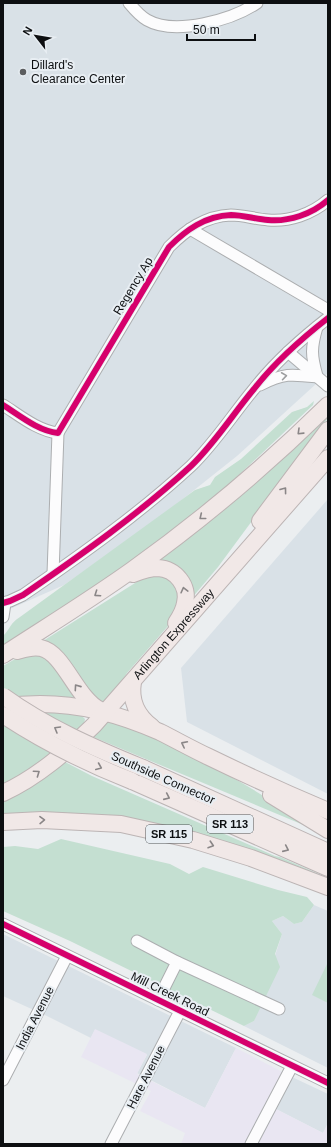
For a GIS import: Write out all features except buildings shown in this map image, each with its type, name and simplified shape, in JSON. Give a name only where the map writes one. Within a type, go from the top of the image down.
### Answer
[{"type":"highway","points":[[3,656],[113,584],[168,544],[226,498],[274,456],[328,405]]},
{"type":"highway","points":[[203,601],[328,430]]},
{"type":"highway","name":"Arlington Expressway","points":[[3,793],[30,778],[50,764],[77,741],[105,713],[328,458]]},
{"type":"highway","points":[[113,584],[135,573],[155,568],[163,568],[170,571],[176,575],[183,584],[186,595],[184,608],[151,661]]},
{"type":"highway","points":[[3,656],[30,648],[38,647],[46,649],[58,660],[86,698],[94,706],[105,713]]},
{"type":"highway","points":[[133,682],[133,696],[136,710],[148,724],[160,732],[208,756],[328,811]]},
{"type":"highway","name":"Southside Connector","points":[[3,696],[59,731],[89,746],[143,768],[328,852]]},
{"type":"highway","points":[[3,707],[50,703],[79,707],[105,713],[160,732]]},
{"type":"highway","name":"Southside Connector","points":[[3,715],[55,746],[84,761],[328,868]]},
{"type":"highway","points":[[208,756],[328,830]]},
{"type":"highway","name":"SR 115","points":[[3,822],[42,820],[121,824],[193,840],[251,858],[328,887]]},
{"type":"street","points":[[129,3],[147,20],[174,27],[188,27],[238,14],[257,3]]},
{"type":"street","name":"Regency Ap","points":[[53,574],[58,432],[169,247],[197,224],[208,220],[231,215],[270,220],[294,217],[309,213],[328,200]]},
{"type":"street","points":[[190,229],[328,310]]},
{"type":"street","points":[[3,617],[4,603],[24,595],[111,532],[191,465],[222,430],[254,388],[288,352],[328,318]]},
{"type":"street","points":[[317,326],[312,344],[312,359],[317,377]]},
{"type":"street","points":[[288,352],[328,386]]},
{"type":"street","points":[[254,388],[274,378],[285,375],[317,377]]},
{"type":"street","points":[[3,405],[50,432],[58,432]]},
{"type":"street","name":"Mill Creek Road","points":[[3,924],[328,1083]]},
{"type":"street","points":[[137,942],[279,1010]]},
{"type":"street","name":"India Avenue","points":[[3,1080],[67,956]]},
{"type":"street","points":[[158,1000],[177,962]]},
{"type":"street","name":"Hare Avenue","points":[[111,1144],[180,1011]]},
{"type":"street","points":[[251,1144],[292,1066]]},
{"type":"shaded area","points":[[3,3],[328,3],[328,373],[237,456],[154,522],[64,585],[3,612]]},
{"type":"shaded area","points":[[328,499],[328,794],[187,722],[181,668]]},
{"type":"shaded area","points":[[314,905],[328,911],[328,1068],[244,1026],[254,1021],[282,934],[272,921],[283,916],[294,924],[302,922]]},
{"type":"shaded area","points":[[3,934],[236,1048],[205,1108],[137,1073],[147,1055],[95,1030],[91,1038],[3,996]]},
{"type":"shaded area","points":[[95,1029],[147,1054],[137,1074],[205,1108],[236,1048],[292,1077],[276,1109],[323,1133],[328,1123],[328,1144],[181,1144],[185,1133],[140,1111],[151,1091],[81,1057]]},
{"type":"shaded area","points":[[292,1077],[328,1094],[328,1123],[323,1133],[276,1109]]},
{"type":"green space","points":[[314,401],[313,405],[206,506],[123,570],[3,648],[3,636],[17,619],[195,490],[210,485],[215,477],[241,459],[292,412],[307,407]]},
{"type":"green space","points":[[328,412],[328,418],[218,567],[191,599],[153,564]]},
{"type":"green space","points":[[151,575],[166,577],[175,585],[180,595],[174,613],[168,626],[127,673],[111,698],[104,706],[98,704],[43,641],[143,578]]},
{"type":"green space","points":[[40,651],[82,700],[3,701],[3,666],[22,655]]},
{"type":"green space","points":[[44,710],[82,716],[85,719],[84,724],[52,756],[3,787],[3,712]]},
{"type":"green space","points":[[108,719],[162,740],[188,753],[315,827],[313,829],[91,736]]},
{"type":"green space","points":[[65,762],[92,776],[328,878],[328,882],[219,844],[3,816],[3,801],[21,792]]},
{"type":"green space","points":[[61,839],[170,864],[189,874],[203,867],[278,890],[307,897],[314,905],[302,922],[294,924],[283,916],[272,921],[282,934],[275,954],[280,967],[254,1021],[244,1026],[70,941],[3,911],[3,847],[15,846],[38,849]]},
{"type":"green space","points":[[328,962],[328,1003],[312,995]]},
{"type":"cycle path","points":[[3,405],[36,426],[58,433],[169,247],[182,235],[204,221],[213,218],[231,215],[268,220],[284,220],[308,213],[328,200]]},
{"type":"cycle path","points":[[3,603],[23,595],[66,565],[109,534],[171,484],[208,448],[271,369],[298,343],[328,318]]},
{"type":"cycle path","points":[[3,924],[328,1083]]},
{"type":"place","name":"Dillard's Clearance Center","points":[[23,72]]}]
